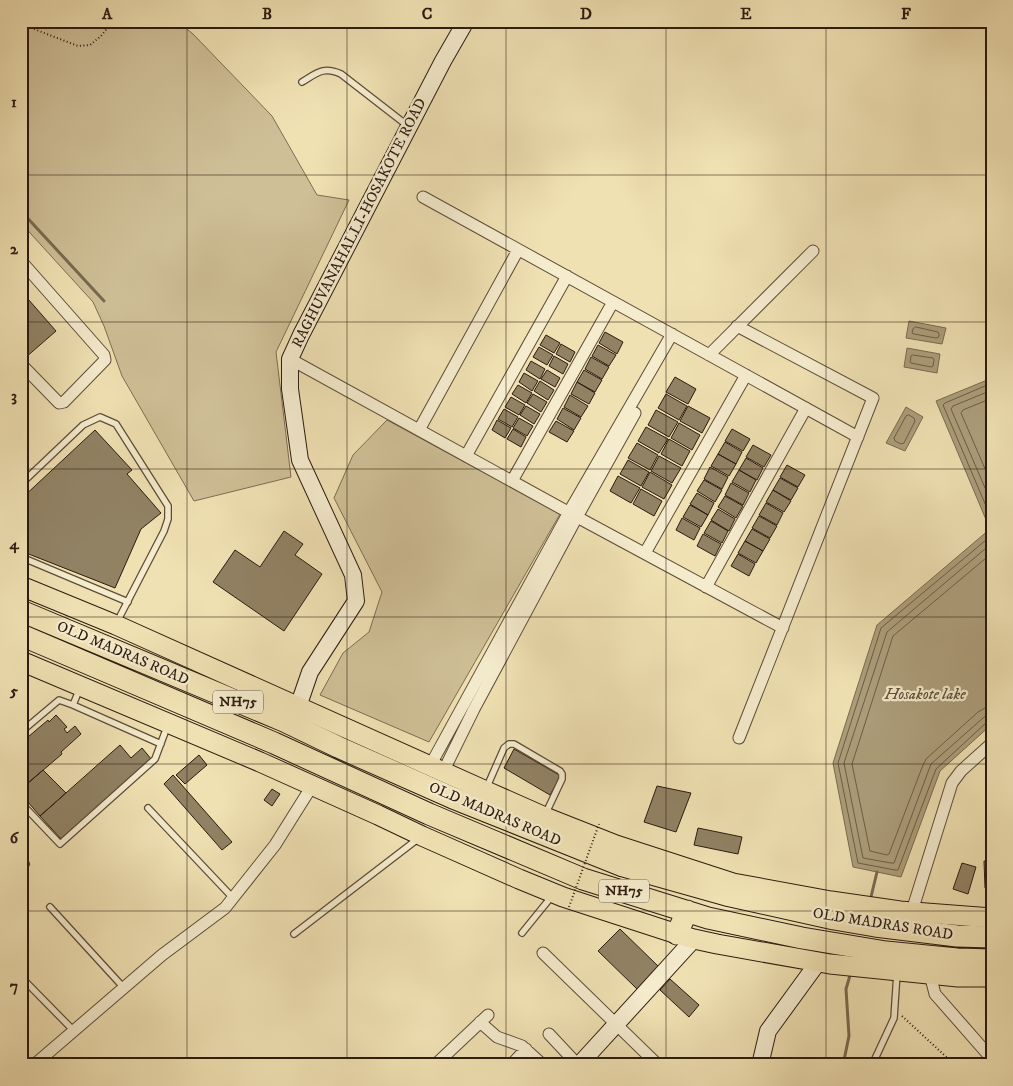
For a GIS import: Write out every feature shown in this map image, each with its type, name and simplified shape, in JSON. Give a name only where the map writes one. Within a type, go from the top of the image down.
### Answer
[{"type":"highway","name":"OLD MADRAS ROAD","points":[[21,611],[284,721],[453,798],[612,853],[623,866],[726,895],[833,910],[901,917],[957,936],[992,937]]},
{"type":"highway","name":"NH75","points":[[21,635],[274,743],[427,828]]},
{"type":"highway","name":"OLD MADRAS ROAD","points":[[427,828],[452,827],[583,879],[718,920],[802,938],[825,956],[890,964],[957,959],[992,960]]},
{"type":"highway","points":[[686,937],[687,911]]},
{"type":"main road","name":"RAGHUVANAHALLI-HOSAKOTE ROAD","points":[[298,707],[310,672],[356,601],[352,575],[300,460],[290,389],[290,359],[301,334],[443,60],[466,21]]},
{"type":"main road","points":[[21,586],[116,625],[397,750],[545,817],[612,853]]},
{"type":"main road","points":[[21,661],[378,814],[427,828],[519,879],[554,893],[686,937],[825,956],[768,1030],[760,1065]]},
{"type":"main road","points":[[901,917],[938,914],[992,918]]},
{"type":"main road","points":[[578,1065],[616,1025],[686,937]]},
{"type":"main road","points":[[890,964],[930,974],[958,977],[992,977]]},
{"type":"street","points":[[423,197],[858,437]]},
{"type":"street","points":[[419,430],[518,250]]},
{"type":"street","points":[[709,354],[813,251]]},
{"type":"street","points":[[21,261],[104,355],[104,360],[64,402],[59,404],[21,364]]},
{"type":"street","points":[[466,456],[566,276]]},
{"type":"street","points":[[512,481],[613,302]]},
{"type":"street","points":[[737,326],[873,398],[739,738]]},
{"type":"street","points":[[437,769],[573,515],[675,336]]},
{"type":"street","points":[[290,359],[783,628]]},
{"type":"street","points":[[645,553],[746,375]]},
{"type":"street","points":[[706,587],[806,408]]},
{"type":"street","points":[[901,917],[952,783],[961,771],[992,743]]},
{"type":"street","points":[[34,1065],[162,955],[225,908],[275,845],[312,786]]},
{"type":"street","points":[[543,953],[658,1065]]},
{"type":"street","points":[[930,974],[936,994],[992,1059]]},
{"type":"street","points":[[435,1065],[484,1019],[497,1037],[522,1046],[543,1065]]},
{"type":"street","points":[[549,1034],[578,1065]]},
{"type":"street","points":[[510,1065],[526,1049]]},
{"type":"lane","points":[[302,82],[320,71],[332,70],[341,74],[409,126]]},
{"type":"lane","points":[[21,484],[82,425],[100,417],[116,424],[168,506],[168,519],[164,531],[116,625]]},
{"type":"lane","points":[[21,557],[128,602]]},
{"type":"lane","points":[[73,705],[81,686]]},
{"type":"lane","points":[[21,732],[59,700],[161,744]]},
{"type":"lane","points":[[21,802],[60,844],[155,759],[169,723]]},
{"type":"lane","points":[[486,791],[504,748],[509,744],[514,744],[562,774],[562,779],[545,817]]},
{"type":"lane","points":[[148,808],[233,898]]},
{"type":"lane","points":[[294,934],[427,828]]},
{"type":"lane","points":[[522,933],[554,893]]},
{"type":"lane","points":[[50,907],[124,988]]},
{"type":"lane","points":[[874,1061],[894,1018],[895,1009],[890,964]]},
{"type":"lane","points":[[21,978],[74,1031]]},
{"type":"path","points":[[21,24],[78,46],[90,45],[113,21]]},
{"type":"path","points":[[569,907],[599,824]]},
{"type":"path","points":[[895,1009],[955,1065]]},
{"type":"shaded area","points":[[21,21],[177,21],[193,34],[272,116],[317,195],[349,200],[276,352],[291,477],[194,501],[122,376],[93,302],[21,223]]},
{"type":"shaded area","points":[[387,420],[560,514],[429,742],[320,695],[343,653],[369,632],[382,592],[334,498],[353,455]]},
{"type":"water","points":[[909,321],[946,328],[942,344],[906,338]]},
{"type":"water","points":[[907,348],[940,354],[937,373],[904,367]]},
{"type":"water","name":"Hosakote lake","points":[[992,378],[992,724],[940,771],[901,877],[853,867],[833,763],[877,625],[990,529],[936,401]]},
{"type":"water","points":[[906,407],[923,417],[905,451],[886,443]]},
{"type":"building","points":[[21,291],[56,331],[25,358],[21,353]]},
{"type":"building","points":[[605,332],[623,342],[617,354],[599,343]]},
{"type":"building","points":[[546,335],[560,343],[554,353],[540,345]]},
{"type":"building","points":[[561,344],[575,352],[570,362],[556,354]]},
{"type":"building","points":[[598,345],[616,355],[609,366],[592,356]]},
{"type":"building","points":[[539,347],[553,355],[547,365],[533,357]]},
{"type":"building","points":[[554,356],[568,364],[563,374],[549,366]]},
{"type":"building","points":[[591,357],[609,367],[602,379],[585,369]]},
{"type":"building","points":[[531,361],[545,369],[540,379],[526,370]]},
{"type":"building","points":[[547,370],[560,378],[555,387],[541,379]]},
{"type":"building","points":[[584,370],[602,380],[595,392],[577,382]]},
{"type":"building","points":[[524,373],[538,381],[532,391],[519,382]]},
{"type":"building","points":[[675,377],[696,389],[688,404],[666,392]]},
{"type":"building","points":[[540,381],[554,390],[548,400],[534,391]]},
{"type":"building","points":[[577,382],[595,393],[589,404],[571,394]]},
{"type":"building","points":[[518,385],[532,393],[526,403],[512,394]]},
{"type":"building","points":[[533,394],[547,402],[541,412],[527,403]]},
{"type":"building","points":[[666,394],[687,406],[679,420],[658,408]]},
{"type":"building","points":[[570,395],[588,406],[581,417],[564,407]]},
{"type":"building","points":[[511,397],[525,405],[519,415],[505,407]]},
{"type":"building","points":[[526,406],[540,414],[534,424],[520,415]]},
{"type":"building","points":[[688,406],[710,418],[702,433],[680,421]]},
{"type":"building","points":[[563,408],[581,418],[574,430],[557,419]]},
{"type":"building","points":[[504,409],[518,417],[512,427],[498,419]]},
{"type":"building","points":[[656,410],[678,422],[669,437],[648,425]]},
{"type":"building","points":[[519,418],[533,426],[527,436],[513,428]]},
{"type":"building","points":[[497,420],[511,428],[505,438],[492,430]]},
{"type":"building","points":[[556,421],[574,431],[567,442],[549,432]]},
{"type":"building","points":[[679,423],[700,435],[692,450],[671,438]]},
{"type":"building","points":[[646,427],[668,439],[659,453],[638,441]]},
{"type":"building","points":[[513,429],[526,437],[521,447],[507,439]]},
{"type":"building","points":[[732,429],[750,439],[743,451],[725,441]]},
{"type":"building","points":[[95,430],[132,470],[127,474],[161,513],[141,529],[115,588],[21,551],[21,499]]},
{"type":"building","points":[[669,439],[690,451],[682,466],[661,454]]},
{"type":"building","points":[[725,442],[742,452],[736,464],[718,454]]},
{"type":"building","points":[[637,443],[658,455],[650,470],[628,458]]},
{"type":"building","points":[[753,445],[771,455],[764,467],[746,457]]},
{"type":"building","points":[[718,454],[736,464],[729,476],[711,466]]},
{"type":"building","points":[[659,456],[681,468],[672,483],[651,471]]},
{"type":"building","points":[[746,458],[763,468],[757,480],[739,470]]},
{"type":"building","points":[[628,460],[649,472],[641,486],[620,474]]},
{"type":"building","points":[[787,465],[805,475],[798,487],[780,477]]},
{"type":"building","points":[[710,467],[728,477],[722,489],[704,479]]},
{"type":"building","points":[[739,470],[756,480],[750,492],[732,482]]},
{"type":"building","points":[[650,472],[672,485],[664,499],[642,487]]},
{"type":"building","points":[[618,476],[640,488],[631,503],[610,491]]},
{"type":"building","points":[[780,478],[798,488],[791,500],[773,490]]},
{"type":"building","points":[[704,480],[722,490],[715,502],[697,491]]},
{"type":"building","points":[[731,483],[749,493],[743,505],[725,495]]},
{"type":"building","points":[[641,489],[662,501],[654,516],[633,504]]},
{"type":"building","points":[[773,490],[791,501],[784,512],[766,502]]},
{"type":"building","points":[[697,493],[714,503],[708,515],[690,504]]},
{"type":"building","points":[[725,496],[743,506],[736,518],[718,507]]},
{"type":"building","points":[[766,503],[783,513],[777,525],[759,515]]},
{"type":"building","points":[[690,505],[708,515],[701,527],[683,517]]},
{"type":"building","points":[[718,509],[735,519],[729,531],[711,520]]},
{"type":"building","points":[[759,516],[777,526],[770,538],[752,528]]},
{"type":"building","points":[[682,518],[700,528],[694,540],[676,530]]},
{"type":"building","points":[[711,521],[728,531],[722,543],[704,533]]},
{"type":"building","points":[[752,529],[770,539],[763,551],[745,541]]},
{"type":"building","points":[[284,531],[303,544],[295,555],[322,574],[284,631],[213,582],[235,550],[260,567]]},
{"type":"building","points":[[703,534],[721,544],[715,556],[697,546]]},
{"type":"building","points":[[745,541],[763,551],[756,563],[738,553]]},
{"type":"building","points":[[738,554],[755,564],[749,576],[731,566]]},
{"type":"building","points":[[56,715],[67,727],[64,729],[67,733],[75,726],[81,734],[61,752],[62,754],[21,789],[21,743]]},
{"type":"building","points":[[120,745],[131,758],[142,748],[152,760],[62,840],[40,816]]},
{"type":"building","points":[[514,749],[561,776],[550,795],[504,768]]},
{"type":"building","points":[[199,755],[207,765],[185,784],[176,775]]},
{"type":"building","points":[[43,770],[66,793],[40,816],[21,794],[21,789]]},
{"type":"building","points":[[173,775],[232,842],[222,850],[164,784]]},
{"type":"building","points":[[657,786],[691,793],[676,832],[644,822]]},
{"type":"building","points":[[272,789],[280,794],[272,806],[264,800]]},
{"type":"building","points":[[698,828],[742,837],[738,854],[694,845]]},
{"type":"building","points":[[984,861],[992,861],[992,888],[985,888]]},
{"type":"building","points":[[962,863],[976,867],[968,894],[953,889]]},
{"type":"building","points":[[620,929],[659,967],[637,989],[598,951]]},
{"type":"building","points":[[670,979],[699,1005],[689,1017],[660,990]]},
{"type":"waterway","points":[[21,211],[104,301]]},
{"type":"waterway","points":[[870,901],[877,872]]},
{"type":"waterway","points":[[843,1065],[849,1036],[846,989],[851,972]]}]
